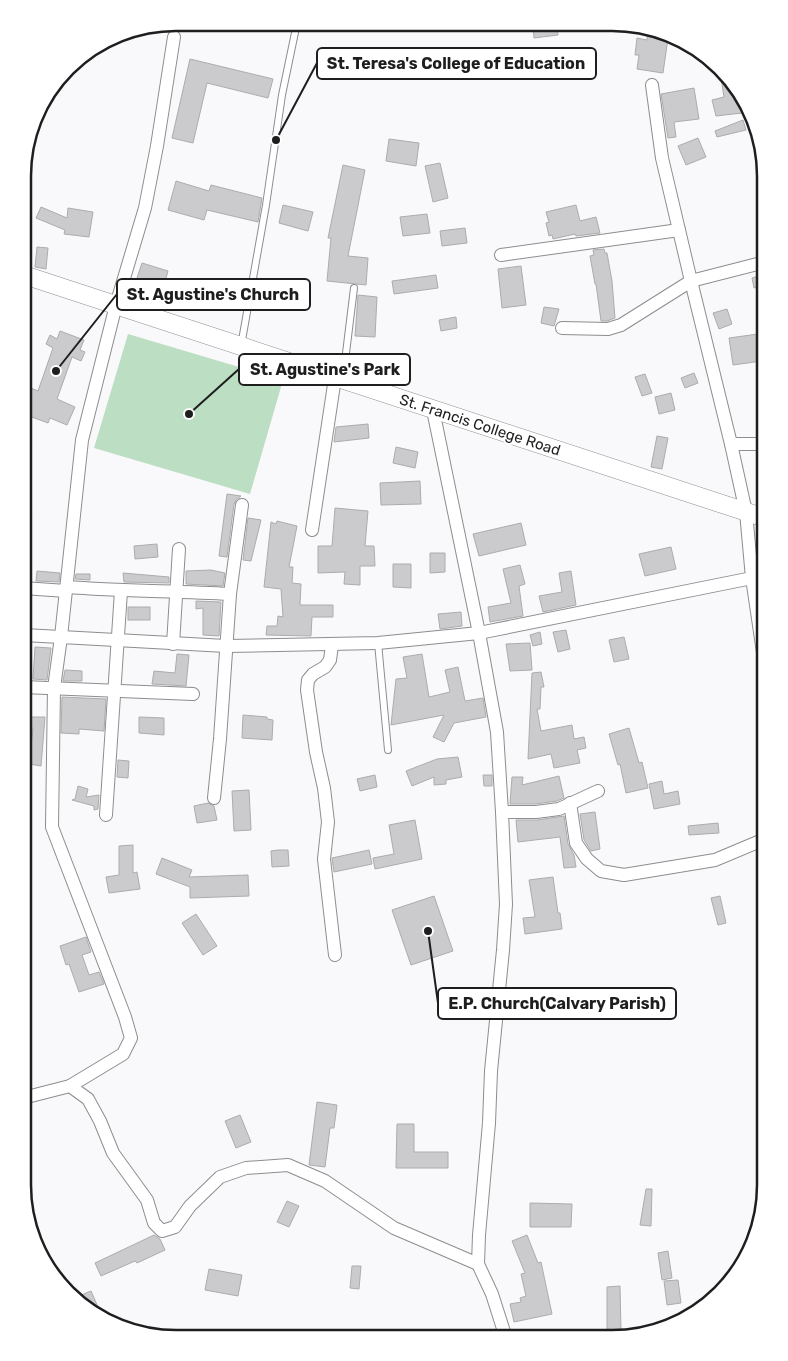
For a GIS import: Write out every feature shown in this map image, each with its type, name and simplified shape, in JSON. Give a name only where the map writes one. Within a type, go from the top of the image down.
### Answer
[{"type":"main road","name":"St. Francis College Road","points":[[31,277],[757,515]]},
{"type":"street","points":[[31,1096],[70,1086],[123,1054],[131,1038],[125,1017],[52,827],[54,688],[82,440],[116,305],[146,208],[174,37]]},
{"type":"street","points":[[652,85],[662,158],[746,512],[757,609]]},
{"type":"street","points":[[501,255],[679,230]]},
{"type":"street","points":[[562,328],[608,329],[621,325],[691,281],[757,264]]},
{"type":"street","points":[[312,530],[337,379]]},
{"type":"street","points":[[433,410],[480,633],[497,732],[506,904],[491,1071],[478,1264],[492,1294],[503,1330]]},
{"type":"street","points":[[731,444],[757,444]]},
{"type":"street","points":[[214,798],[230,594],[242,505]]},
{"type":"street","points":[[173,644],[179,548]]},
{"type":"street","points":[[31,635],[226,646],[378,643],[480,633],[752,578]]},
{"type":"street","points":[[31,588],[230,594]]},
{"type":"street","points":[[106,815],[121,591]]},
{"type":"street","points":[[332,645],[330,660],[325,667],[313,674],[308,680],[307,690],[328,822],[324,859],[335,955]]},
{"type":"street","points":[[31,687],[193,694]]},
{"type":"street","points":[[502,812],[536,812],[560,809],[598,791]]},
{"type":"street","points":[[570,804],[576,843],[587,859],[601,871],[624,874],[708,862],[756,842]]},
{"type":"street","points":[[70,1086],[88,1099],[114,1153],[147,1200],[154,1223],[162,1231],[175,1227],[190,1206],[220,1177],[246,1168],[288,1164],[326,1181],[394,1228],[478,1264]]},
{"type":"lane","points":[[241,347],[266,205],[282,95],[295,32]]},
{"type":"lane","points":[[337,379],[346,353],[354,288]]},
{"type":"lane","points":[[378,643],[388,750]]},
{"type":"green space","points":[[128,334],[283,380],[250,494],[94,448]]},
{"type":"building","points":[[533,31],[558,31],[558,35],[534,38]]},
{"type":"building","points":[[647,36],[667,42],[663,73],[637,69],[639,55],[635,55],[637,38],[647,40]]},
{"type":"building","points":[[190,59],[273,79],[268,98],[207,83],[193,143],[172,138]]},
{"type":"building","points":[[722,82],[742,113],[716,116],[712,100],[724,97]]},
{"type":"building","points":[[694,88],[699,119],[674,122],[676,137],[668,138],[661,94]]},
{"type":"building","points":[[743,120],[746,130],[717,137],[715,131]]},
{"type":"building","points":[[698,138],[706,157],[686,165],[678,146]]},
{"type":"building","points":[[389,139],[419,143],[416,166],[386,161]]},
{"type":"building","points":[[440,163],[448,198],[433,202],[425,166]]},
{"type":"building","points":[[343,165],[365,170],[348,256],[368,258],[366,285],[327,281],[331,238],[328,238]]},
{"type":"building","points":[[176,181],[209,191],[211,185],[262,198],[258,222],[207,210],[204,220],[168,210]]},
{"type":"building","points":[[283,205],[313,212],[308,231],[279,223]]},
{"type":"building","points":[[576,205],[580,221],[596,217],[600,233],[576,236],[575,234],[553,239],[552,235],[549,236],[546,223],[549,222],[546,212]]},
{"type":"building","points":[[41,207],[67,218],[68,208],[93,212],[89,237],[64,234],[65,230],[36,218]]},
{"type":"building","points":[[427,214],[430,233],[403,236],[400,217]]},
{"type":"building","points":[[465,228],[467,243],[442,246],[440,231]]},
{"type":"building","points":[[37,247],[48,248],[46,269],[35,267]]},
{"type":"building","points":[[604,249],[605,253],[607,253],[612,281],[615,318],[601,321],[590,256],[594,255],[593,250]]},
{"type":"building","points":[[142,263],[168,271],[162,292],[135,284]]},
{"type":"building","points":[[521,266],[526,305],[502,308],[498,269]]},
{"type":"building","points":[[436,275],[438,288],[394,294],[392,281]]},
{"type":"building","points":[[757,276],[757,287],[754,288],[752,278]]},
{"type":"building","points":[[358,295],[377,297],[375,337],[355,336]]},
{"type":"building","points":[[544,307],[559,309],[554,326],[541,323]]},
{"type":"building","points":[[727,309],[732,324],[719,329],[713,313]]},
{"type":"building","points":[[456,317],[457,328],[441,331],[439,320]]},
{"type":"building","points":[[60,331],[84,340],[80,350],[85,352],[81,361],[72,357],[57,399],[75,407],[67,425],[50,418],[48,423],[31,417],[31,388],[38,391],[53,348],[46,344],[50,335],[57,339]]},
{"type":"building","points":[[757,334],[757,362],[733,365],[729,338]]},
{"type":"building","points":[[694,373],[698,383],[685,388],[681,378]]},
{"type":"building","points":[[645,374],[652,393],[642,396],[635,377]]},
{"type":"building","points":[[671,393],[675,410],[659,414],[655,397]]},
{"type":"building","points":[[368,424],[369,438],[334,442],[336,427]]},
{"type":"building","points":[[657,436],[668,438],[662,469],[651,467]]},
{"type":"building","points":[[396,447],[418,452],[415,468],[393,463]]},
{"type":"building","points":[[420,481],[421,504],[381,505],[380,483]]},
{"type":"building","points":[[227,494],[241,496],[234,504],[227,557],[219,556]]},
{"type":"building","points":[[335,508],[368,511],[365,546],[374,546],[375,566],[360,566],[360,585],[344,584],[345,572],[318,573],[318,546],[332,546]]},
{"type":"building","points":[[248,518],[261,520],[251,561],[243,560]]},
{"type":"building","points":[[277,521],[297,526],[289,567],[293,567],[292,583],[301,584],[300,605],[333,605],[333,617],[312,617],[311,636],[266,635],[267,626],[277,626],[278,616],[283,617],[281,589],[264,587],[271,522],[276,524]]},
{"type":"building","points":[[521,523],[526,545],[479,556],[473,534]]},
{"type":"building","points":[[157,544],[158,557],[135,559],[134,546]]},
{"type":"building","points":[[671,547],[676,569],[645,576],[639,554]]},
{"type":"building","points":[[430,553],[445,553],[445,572],[430,573]]},
{"type":"building","points":[[393,564],[411,564],[411,588],[393,587]]},
{"type":"building","points":[[520,565],[525,584],[519,586],[523,616],[490,622],[488,607],[511,603],[503,569]]},
{"type":"building","points":[[211,570],[225,573],[223,586],[186,584],[186,571]]},
{"type":"building","points":[[37,571],[60,573],[59,582],[36,581]]},
{"type":"building","points":[[571,571],[576,605],[543,612],[539,596],[562,592],[559,573]]},
{"type":"building","points":[[123,573],[169,577],[169,583],[124,582]]},
{"type":"building","points":[[76,574],[90,574],[90,580],[75,579]]},
{"type":"building","points":[[196,601],[221,602],[219,636],[203,635],[203,608],[196,609]]},
{"type":"building","points":[[128,607],[150,607],[150,620],[128,620]]},
{"type":"building","points":[[461,612],[462,626],[440,629],[438,614]]},
{"type":"building","points":[[566,630],[570,649],[558,652],[553,632]]},
{"type":"building","points":[[540,632],[542,644],[533,646],[530,635]]},
{"type":"building","points":[[624,637],[629,659],[614,662],[609,640]]},
{"type":"building","points":[[530,643],[532,670],[510,671],[506,644]]},
{"type":"building","points":[[35,647],[51,648],[47,680],[33,679]]},
{"type":"building","points":[[177,654],[189,655],[186,686],[152,684],[154,671],[175,673]]},
{"type":"building","points":[[422,654],[429,697],[450,692],[445,670],[458,667],[465,701],[483,698],[486,717],[454,723],[444,742],[433,737],[444,715],[391,725],[396,679],[407,678],[403,657]]},
{"type":"building","points":[[65,670],[82,671],[82,681],[63,681]]},
{"type":"building","points":[[541,672],[544,687],[541,687],[540,709],[537,709],[541,731],[572,725],[574,739],[584,737],[586,748],[577,750],[580,763],[554,768],[551,754],[528,759],[532,673]]},
{"type":"building","points":[[62,697],[106,699],[104,731],[79,729],[79,734],[61,733]]},
{"type":"building","points":[[243,715],[267,717],[267,719],[273,720],[272,740],[242,738]]},
{"type":"building","points":[[31,717],[45,717],[41,766],[31,764],[33,728],[31,728]]},
{"type":"building","points":[[139,717],[164,718],[164,735],[139,733]]},
{"type":"building","points":[[629,728],[639,763],[642,762],[648,788],[626,793],[620,764],[618,765],[609,734]]},
{"type":"building","points":[[458,757],[462,777],[446,780],[446,784],[434,785],[434,777],[412,786],[406,771],[437,759]]},
{"type":"building","points":[[118,760],[129,761],[128,778],[117,777]]},
{"type":"building","points":[[375,775],[377,787],[360,791],[357,779]]},
{"type":"building","points":[[483,775],[492,775],[492,786],[484,786]]},
{"type":"building","points":[[559,776],[564,798],[557,801],[535,804],[510,804],[512,777],[523,777],[522,785]]},
{"type":"building","points":[[662,781],[664,794],[678,791],[680,804],[654,809],[649,784]]},
{"type":"building","points":[[78,786],[88,789],[86,797],[99,795],[98,809],[94,810],[94,806],[72,800],[75,799]]},
{"type":"building","points":[[249,790],[251,830],[234,831],[232,791]]},
{"type":"building","points":[[208,803],[214,806],[217,820],[197,823],[194,806]]},
{"type":"building","points":[[595,812],[600,849],[591,851],[584,840],[580,814]]},
{"type":"building","points":[[564,816],[568,844],[574,855],[576,867],[564,868],[560,837],[518,842],[516,820],[537,820]]},
{"type":"building","points":[[415,820],[422,859],[375,869],[373,858],[394,854],[389,825]]},
{"type":"building","points":[[718,823],[719,833],[689,835],[688,826]]},
{"type":"building","points":[[133,845],[133,873],[137,872],[140,889],[109,893],[106,877],[119,875],[119,846]]},
{"type":"building","points":[[288,850],[289,866],[272,867],[271,851]]},
{"type":"building","points":[[369,850],[372,864],[334,872],[332,858]]},
{"type":"building","points":[[162,858],[192,870],[189,877],[248,875],[249,896],[190,898],[190,887],[156,874]]},
{"type":"building","points":[[553,877],[562,929],[525,934],[523,918],[535,917],[529,880]]},
{"type":"building","points":[[434,896],[453,951],[411,965],[392,910]]},
{"type":"building","points":[[720,896],[726,923],[718,925],[711,898]]},
{"type":"building","points":[[196,914],[217,946],[203,955],[182,923]]},
{"type":"building","points":[[86,937],[91,952],[82,955],[89,975],[99,972],[104,984],[79,992],[69,964],[66,965],[60,946]]},
{"type":"building","points":[[317,1102],[337,1105],[334,1128],[330,1128],[325,1167],[309,1165]]},
{"type":"building","points":[[240,1115],[251,1142],[236,1148],[225,1121]]},
{"type":"building","points":[[397,1124],[414,1124],[414,1152],[448,1152],[448,1168],[396,1168]]},
{"type":"building","points":[[646,1189],[652,1189],[651,1226],[640,1225]]},
{"type":"building","points":[[287,1201],[299,1206],[289,1227],[277,1222]]},
{"type":"building","points":[[530,1203],[572,1204],[571,1227],[530,1227]]},
{"type":"building","points":[[154,1235],[160,1239],[165,1250],[137,1263],[135,1261],[101,1276],[95,1263]]},
{"type":"building","points":[[527,1235],[538,1263],[541,1262],[552,1314],[514,1322],[510,1304],[521,1302],[520,1298],[526,1296],[521,1274],[525,1273],[512,1241]]},
{"type":"building","points":[[668,1251],[672,1278],[662,1280],[658,1253]]},
{"type":"building","points":[[352,1266],[361,1266],[359,1289],[350,1288]]},
{"type":"building","points":[[209,1269],[242,1275],[238,1296],[205,1290]]},
{"type":"building","points":[[678,1280],[681,1303],[667,1305],[664,1281]]},
{"type":"building","points":[[620,1286],[621,1330],[607,1329],[607,1287]]},
{"type":"building","points":[[91,1291],[97,1306],[88,1300],[82,1295]]},
{"type":"place","name":"St. Teresa's College of Education","points":[[276,140]]},
{"type":"place","name":"St. Agustine's Church","points":[[56,371]]},
{"type":"place","name":"St. Agustine's Park","points":[[189,414]]},
{"type":"place","name":"E.P. Church(Calvary Parish)","points":[[428,931]]}]
